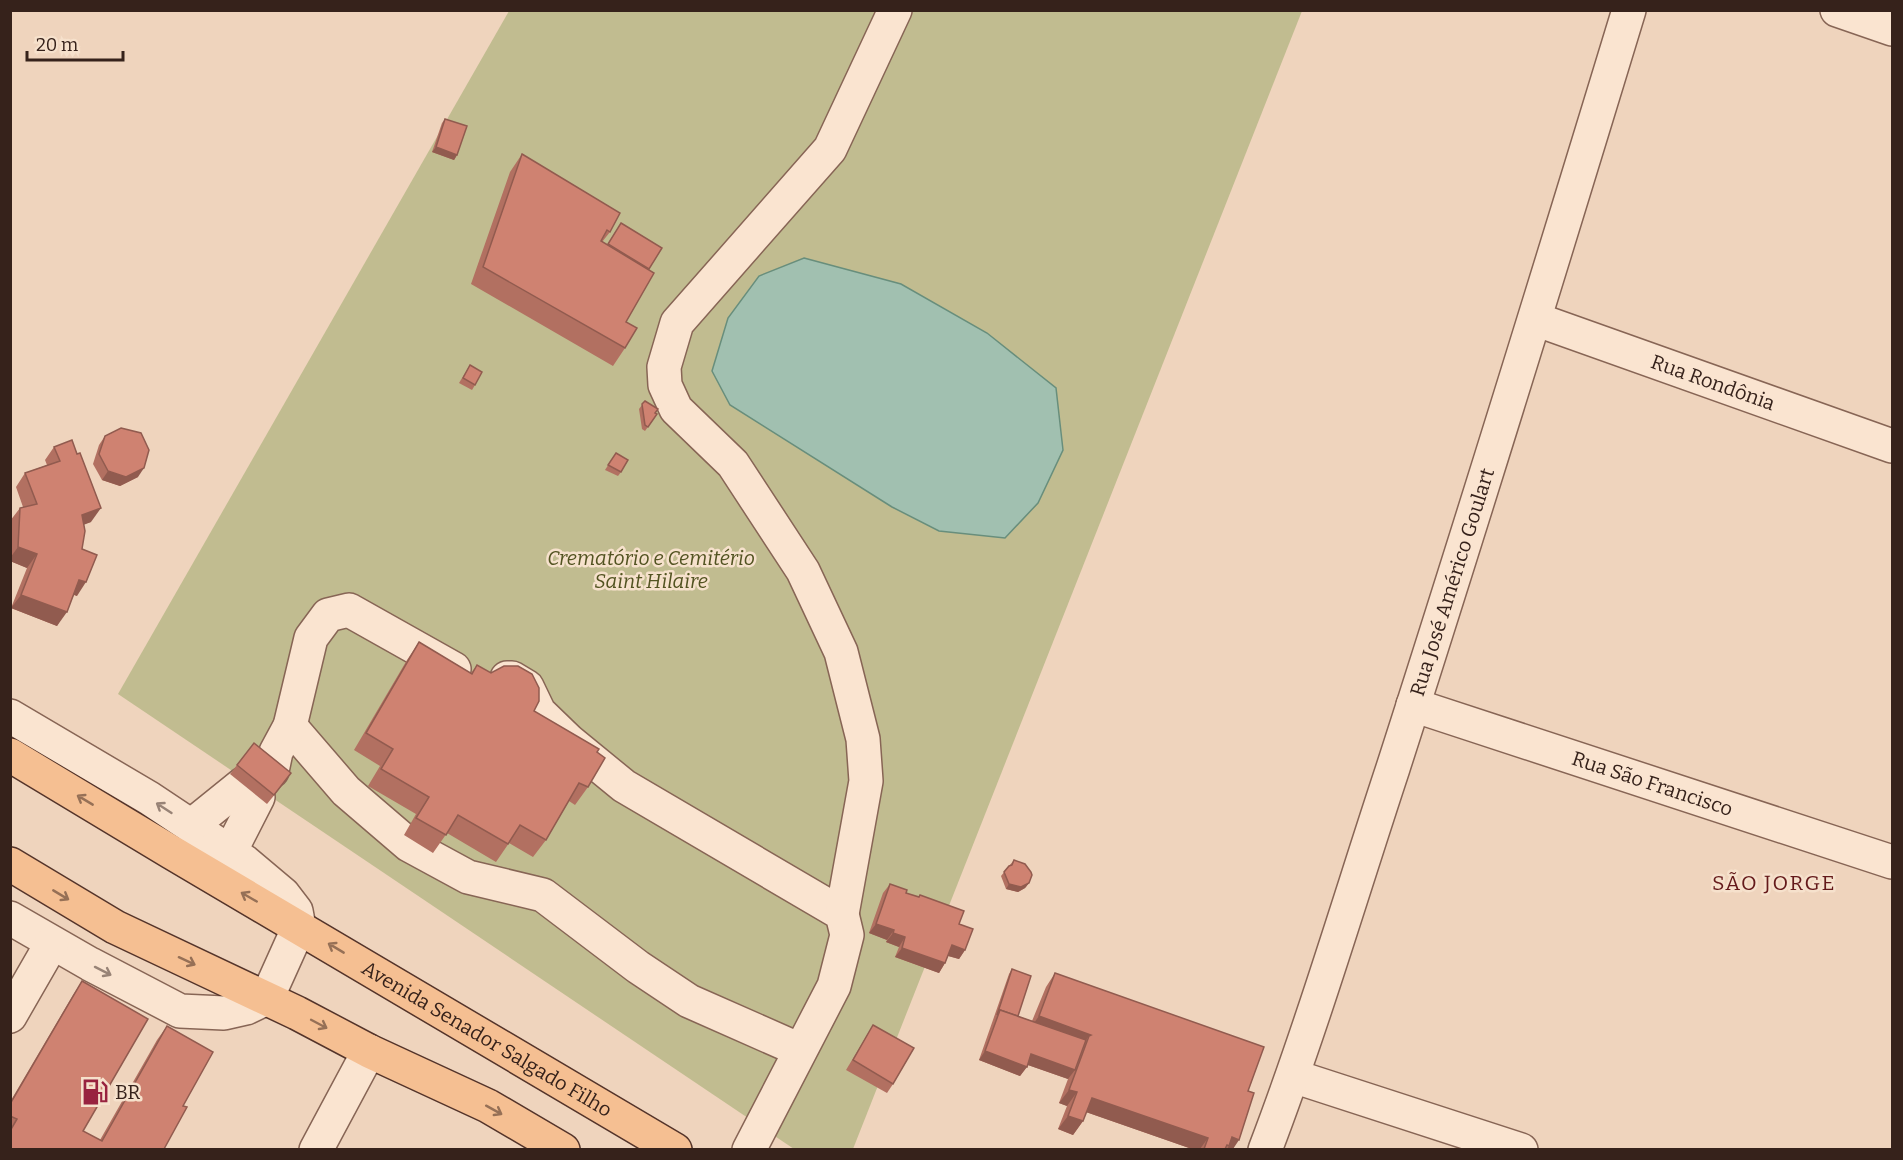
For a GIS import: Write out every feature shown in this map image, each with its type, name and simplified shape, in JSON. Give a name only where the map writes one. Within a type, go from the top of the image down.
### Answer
[{"type":"main road","name":"Avenida Senador Salgado Filho","points":[[10,755],[675,1149]]},
{"type":"main road","points":[[10,864],[115,927],[267,998],[369,1051],[488,1107],[563,1149]]},
{"type":"street","points":[[749,1149],[834,986],[847,935],[842,914],[866,781],[863,739],[841,652],[803,571],[733,464],[676,409],[665,385],[664,367],[677,323],[830,149],[895,10]]},
{"type":"street","name":"Rua José Américo Goulart","points":[[1265,1149],[1293,1076],[1413,705],[1535,319],[1629,10]]},
{"type":"street","points":[[1837,10],[1893,29]]},
{"type":"street","name":"Rua Rondônia","points":[[1535,319],[1893,446]]},
{"type":"street","points":[[230,852],[267,766],[311,638],[328,615],[349,610],[454,670],[512,678],[528,687],[538,712],[624,786],[842,914]]},
{"type":"street","name":"Rua São Francisco","points":[[1413,705],[1893,862]]},
{"type":"street","points":[[10,716],[149,798],[245,862],[283,894],[296,911],[299,927],[267,998],[246,1008],[224,1013],[180,1011],[90,964],[10,918]]},
{"type":"street","points":[[191,826],[267,766]]},
{"type":"street","points":[[267,766],[346,791],[409,845],[468,877],[543,896],[638,968],[688,1001],[800,1050]]},
{"type":"street","points":[[10,1016],[52,942]]},
{"type":"street","points":[[316,1149],[369,1051]]},
{"type":"street","points":[[1293,1076],[1521,1149]]},
{"type":"green space","name":"Crematório e Cemitério Saint Hilaire","points":[[509,11],[1302,11],[853,1149],[794,1149],[118,694]]},
{"type":"shaded area","points":[[804,258],[901,284],[987,333],[1056,388],[1063,450],[1038,503],[1005,538],[939,531],[892,507],[730,405],[712,371],[728,318],[759,276]]},
{"type":"building","points":[[445,119],[467,126],[457,155],[436,147]]},
{"type":"building","points":[[522,154],[620,213],[610,232],[607,230],[601,241],[654,273],[626,322],[637,328],[625,348],[483,267]]},
{"type":"building","points":[[621,223],[662,248],[649,269],[608,244]]},
{"type":"building","points":[[470,365],[482,372],[475,385],[463,378]]},
{"type":"building","points":[[645,401],[658,409],[648,427],[645,425],[642,404]]},
{"type":"building","points":[[121,428],[141,433],[149,450],[144,468],[126,477],[108,471],[99,454],[105,436]]},
{"type":"building","points":[[72,440],[77,454],[80,453],[101,508],[82,515],[85,531],[82,549],[97,555],[86,582],[79,580],[67,612],[21,595],[37,554],[18,547],[20,508],[37,504],[25,473],[60,461],[54,447]]},
{"type":"building","points":[[616,453],[628,460],[621,472],[608,465]]},
{"type":"building","points":[[419,642],[472,674],[477,665],[491,673],[504,666],[518,666],[532,674],[539,688],[539,701],[534,711],[599,749],[597,752],[605,758],[588,787],[579,783],[546,840],[520,825],[508,844],[458,815],[446,835],[416,818],[429,797],[381,769],[393,749],[366,733]]},
{"type":"building","points":[[254,743],[291,773],[274,795],[237,765]]},
{"type":"building","points":[[1014,860],[1025,864],[1032,875],[1029,883],[1021,887],[1009,884],[1004,872]]},
{"type":"building","points":[[890,884],[907,890],[906,893],[919,897],[920,895],[964,911],[959,924],[973,929],[965,950],[952,945],[945,963],[902,948],[905,937],[893,933],[894,930],[876,924]]},
{"type":"building","points":[[1012,969],[1031,976],[1018,1016],[1000,1010],[997,1015]]},
{"type":"building","points":[[1055,973],[1264,1047],[1248,1091],[1254,1093],[1239,1140],[1232,1137],[1229,1146],[1227,1145],[1225,1149],[1204,1149],[1208,1138],[1092,1098],[1083,1121],[1068,1116],[1077,1092],[1069,1090],[1091,1035],[1039,1016]]},
{"type":"building","points":[[82,981],[148,1019],[83,1131],[102,1141],[167,1026],[213,1052],[183,1106],[187,1107],[164,1149],[10,1149],[10,1131],[17,1119],[10,1116],[10,1104]]},
{"type":"building","points":[[1000,1010],[1086,1040],[1075,1070],[1031,1054],[1027,1067],[985,1051]]},
{"type":"building","points":[[873,1025],[914,1048],[893,1084],[853,1060]]},
{"type":"place","name":"BR","points":[[95,1092]]},
{"type":"district","name":"SÃO JORGE","points":[[1774,883]]}]
